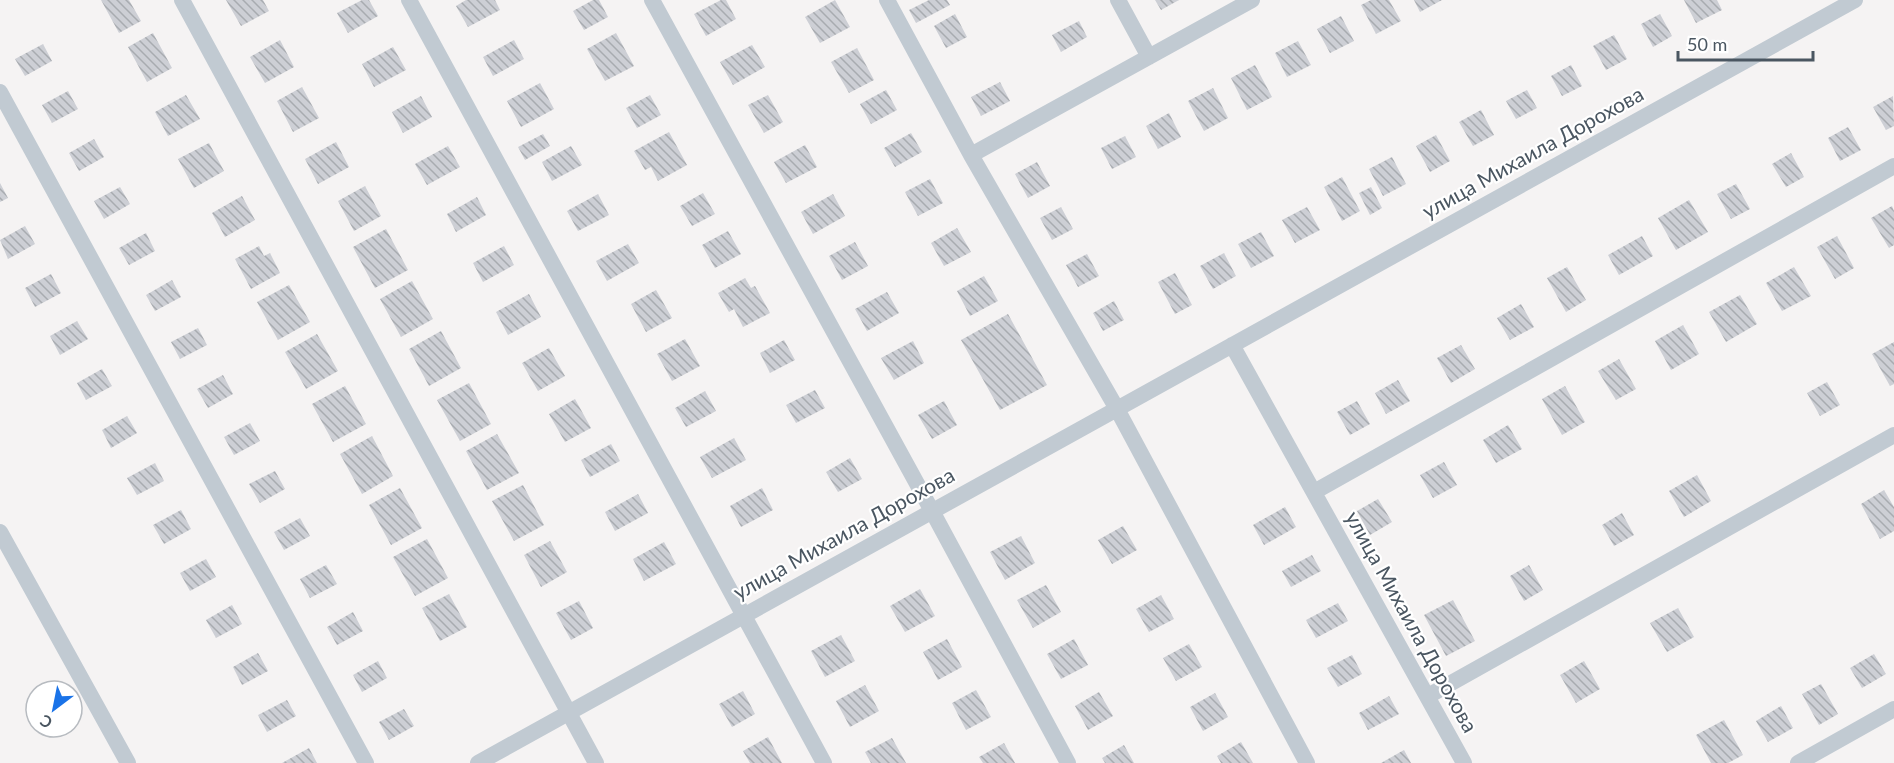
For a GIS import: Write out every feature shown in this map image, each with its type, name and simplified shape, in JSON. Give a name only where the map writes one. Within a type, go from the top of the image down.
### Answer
[{"type":"street","points":[[182,0],[596,763]]},
{"type":"street","points":[[409,0],[824,763]]},
{"type":"street","points":[[652,0],[1068,763]]},
{"type":"street","points":[[887,0],[971,155],[1117,408],[1307,763]]},
{"type":"street","points":[[1118,0],[1149,57]]},
{"type":"street","points":[[971,155],[1252,0]]},
{"type":"street","name":"улица Михаила Дорохова","points":[[478,763],[1855,0]]},
{"type":"street","points":[[0,92],[366,763]]},
{"type":"street","points":[[1314,492],[1894,166]]},
{"type":"street","name":"улица Михаила Дорохова","points":[[1233,345],[1464,763]]},
{"type":"street","points":[[1428,696],[1894,435]]},
{"type":"street","points":[[0,532],[128,763]]},
{"type":"street","points":[[1798,763],[1894,709]]},
{"type":"building","points":[[101,0],[129,0],[141,21],[119,33]]},
{"type":"building","points":[[226,0],[263,0],[269,11],[241,26]]},
{"type":"building","points":[[362,0],[369,0],[378,16],[348,33],[337,13]]},
{"type":"building","points":[[466,0],[495,0],[500,10],[468,27],[456,6]]},
{"type":"building","points":[[593,0],[599,0],[608,17],[584,30],[573,11]]},
{"type":"building","points":[[721,0],[726,0],[736,19],[706,36],[694,14]]},
{"type":"building","points":[[835,0],[850,27],[820,43],[805,17]]},
{"type":"building","points":[[929,0],[947,0],[950,5],[916,23],[909,10]]},
{"type":"building","points":[[1155,0],[1179,0],[1161,10]]},
{"type":"building","points":[[1371,0],[1389,0],[1401,21],[1376,34],[1361,5]]},
{"type":"building","points":[[1414,0],[1442,0],[1420,12]]},
{"type":"building","points":[[1684,0],[1717,0],[1722,10],[1696,23]]},
{"type":"building","points":[[955,14],[967,37],[946,48],[934,26]]},
{"type":"building","points":[[1660,14],[1672,36],[1653,47],[1641,24]]},
{"type":"building","points":[[1341,16],[1354,41],[1330,53],[1317,29]]},
{"type":"building","points":[[1079,21],[1087,37],[1061,52],[1052,35]]},
{"type":"building","points":[[153,33],[172,68],[147,82],[128,47]]},
{"type":"building","points":[[616,33],[634,66],[605,81],[587,49]]},
{"type":"building","points":[[1614,35],[1627,59],[1606,70],[1593,46]]},
{"type":"building","points":[[280,40],[294,67],[265,83],[250,57]]},
{"type":"building","points":[[514,40],[524,59],[493,76],[483,57]]},
{"type":"building","points":[[1298,41],[1311,65],[1287,77],[1275,53]]},
{"type":"building","points":[[43,44],[52,61],[25,76],[15,59]]},
{"type":"building","points":[[752,45],[765,67],[733,85],[720,62]]},
{"type":"building","points":[[393,47],[406,70],[374,87],[362,64]]},
{"type":"building","points":[[857,48],[874,80],[849,93],[831,62]]},
{"type":"building","points":[[1255,65],[1272,97],[1247,110],[1231,78]]},
{"type":"building","points":[[1571,65],[1582,86],[1562,96],[1551,76]]},
{"type":"building","points":[[1000,82],[1010,101],[981,116],[971,97]]},
{"type":"building","points":[[540,83],[554,109],[521,127],[507,101]]},
{"type":"building","points":[[302,87],[319,118],[293,132],[277,101]]},
{"type":"building","points":[[1213,88],[1228,118],[1204,131],[1188,101]]},
{"type":"building","points":[[886,90],[897,110],[871,124],[860,104]]},
{"type":"building","points":[[1527,90],[1537,108],[1516,119],[1506,101]]},
{"type":"building","points":[[68,91],[78,109],[52,123],[42,105]]},
{"type":"building","points":[[186,95],[200,119],[168,136],[155,112]]},
{"type":"building","points":[[650,95],[661,115],[637,128],[626,108]]},
{"type":"building","points":[[768,95],[783,122],[764,133],[748,105]]},
{"type":"building","points":[[421,96],[432,117],[403,133],[392,112]]},
{"type":"building","points":[[1893,96],[1894,126],[1886,130],[1873,107]]},
{"type":"building","points":[[1481,110],[1494,135],[1473,146],[1459,122]]},
{"type":"building","points":[[1169,113],[1181,137],[1158,149],[1146,126]]},
{"type":"building","points":[[1848,127],[1861,150],[1840,161],[1828,138]]},
{"type":"building","points":[[669,132],[687,165],[658,181],[651,167],[645,170],[634,151]]},
{"type":"building","points":[[911,133],[922,152],[895,167],[884,148]]},
{"type":"building","points":[[543,134],[550,146],[525,160],[518,147]]},
{"type":"building","points":[[1436,135],[1450,161],[1430,172],[1416,146]]},
{"type":"building","points":[[1125,136],[1136,157],[1112,169],[1101,148]]},
{"type":"building","points":[[94,139],[104,157],[79,171],[69,153]]},
{"type":"building","points":[[336,142],[349,167],[318,184],[305,159]]},
{"type":"building","points":[[209,143],[224,171],[194,188],[178,159]]},
{"type":"building","points":[[805,145],[817,167],[786,183],[774,162]]},
{"type":"building","points":[[448,146],[460,167],[427,185],[415,164]]},
{"type":"building","points":[[571,146],[582,165],[552,181],[542,162]]},
{"type":"building","points":[[1791,153],[1804,177],[1786,187],[1772,164]]},
{"type":"building","points":[[1392,157],[1406,184],[1383,196],[1369,169]]},
{"type":"building","points":[[1037,162],[1050,186],[1028,198],[1015,174]]},
{"type":"building","points":[[1342,177],[1360,211],[1342,221],[1324,187]]},
{"type":"building","points":[[930,179],[943,203],[918,216],[905,192]]},
{"type":"building","points":[[0,183],[8,198],[0,202]]},
{"type":"building","points":[[1736,184],[1750,209],[1731,219],[1717,194]]},
{"type":"building","points":[[365,186],[381,216],[354,231],[338,201]]},
{"type":"building","points":[[120,187],[130,204],[104,219],[94,201]]},
{"type":"building","points":[[1371,187],[1382,208],[1370,215],[1359,193]]},
{"type":"building","points":[[703,193],[715,214],[692,226],[680,206]]},
{"type":"building","points":[[598,194],[609,215],[578,231],[567,211]]},
{"type":"building","points":[[833,194],[845,216],[813,234],[801,212]]},
{"type":"building","points":[[242,196],[255,220],[225,237],[212,213]]},
{"type":"building","points":[[477,197],[486,215],[456,232],[447,214]]},
{"type":"building","points":[[1689,200],[1708,232],[1676,250],[1658,218]]},
{"type":"building","points":[[1892,206],[1894,245],[1889,248],[1871,218]]},
{"type":"building","points":[[1061,207],[1073,229],[1052,240],[1040,218]]},
{"type":"building","points":[[1307,207],[1320,230],[1295,243],[1282,220]]},
{"type":"building","points":[[25,226],[35,244],[8,259],[0,240]]},
{"type":"building","points":[[957,228],[971,252],[944,266],[931,243]]},
{"type":"building","points":[[386,229],[408,270],[375,288],[353,247]]},
{"type":"building","points":[[728,231],[741,254],[715,268],[702,245]]},
{"type":"building","points":[[1261,232],[1274,256],[1251,268],[1238,244]]},
{"type":"building","points":[[146,233],[155,251],[129,265],[119,248]]},
{"type":"building","points":[[1642,236],[1653,256],[1619,275],[1608,255]]},
{"type":"building","points":[[1837,236],[1854,268],[1835,279],[1817,247]]},
{"type":"building","points":[[855,242],[868,266],[842,280],[829,256]]},
{"type":"building","points":[[628,244],[639,263],[607,281],[596,261]]},
{"type":"building","points":[[259,246],[264,256],[270,253],[280,273],[251,289],[235,259]]},
{"type":"building","points":[[504,246],[514,265],[483,282],[473,263]]},
{"type":"building","points":[[1224,253],[1236,276],[1213,289],[1200,266]]},
{"type":"building","points":[[1087,254],[1099,276],[1078,287],[1066,265]]},
{"type":"building","points":[[1567,267],[1586,300],[1566,312],[1547,278]]},
{"type":"building","points":[[1794,267],[1811,296],[1782,311],[1766,283]]},
{"type":"building","points":[[1175,273],[1192,305],[1175,314],[1158,282]]},
{"type":"building","points":[[51,274],[61,293],[35,307],[25,288]]},
{"type":"building","points":[[984,276],[998,301],[970,316],[957,291]]},
{"type":"building","points":[[745,278],[751,288],[755,286],[770,313],[743,327],[734,309],[729,312],[718,293]]},
{"type":"building","points":[[172,280],[181,297],[155,311],[146,295]]},
{"type":"building","points":[[412,281],[433,319],[401,337],[380,299]]},
{"type":"building","points":[[289,285],[310,322],[278,340],[257,302]]},
{"type":"building","points":[[656,290],[672,318],[646,332],[631,304]]},
{"type":"building","points":[[887,292],[899,313],[867,331],[855,309]]},
{"type":"building","points":[[529,294],[541,317],[508,335],[496,312]]},
{"type":"building","points":[[1740,295],[1757,324],[1726,342],[1709,312]]},
{"type":"building","points":[[1114,301],[1124,320],[1103,331],[1093,313]]},
{"type":"building","points":[[1521,304],[1534,327],[1510,340],[1497,318]]},
{"type":"building","points":[[1008,314],[1047,385],[1000,410],[961,340]]},
{"type":"building","points":[[77,321],[88,339],[60,355],[50,336]]},
{"type":"building","points":[[1683,325],[1699,354],[1671,370],[1655,341]]},
{"type":"building","points":[[198,328],[207,345],[180,359],[171,342]]},
{"type":"building","points":[[441,331],[461,368],[429,386],[409,349]]},
{"type":"building","points":[[317,334],[338,371],[306,389],[285,352]]},
{"type":"building","points":[[685,339],[700,366],[672,381],[657,354]]},
{"type":"building","points":[[784,340],[795,360],[770,373],[760,353]]},
{"type":"building","points":[[913,341],[924,363],[894,380],[881,358]]},
{"type":"building","points":[[1894,342],[1894,384],[1890,386],[1872,354]]},
{"type":"building","points":[[1461,345],[1475,369],[1451,383],[1437,358]]},
{"type":"building","points":[[549,348],[565,376],[538,391],[522,363]]},
{"type":"building","points":[[1619,359],[1636,389],[1616,400],[1598,371]]},
{"type":"building","points":[[102,369],[112,386],[86,400],[77,383]]},
{"type":"building","points":[[223,375],[233,394],[208,408],[197,389]]},
{"type":"building","points":[[1398,380],[1410,401],[1386,414],[1375,393]]},
{"type":"building","points":[[1827,382],[1840,405],[1820,416],[1807,393]]},
{"type":"building","points":[[469,383],[491,424],[460,441],[437,400]]},
{"type":"building","points":[[345,386],[366,424],[333,442],[312,404]]},
{"type":"building","points":[[1565,386],[1585,422],[1562,435],[1542,399]]},
{"type":"building","points":[[815,390],[825,408],[796,423],[786,405]]},
{"type":"building","points":[[705,391],[716,411],[686,427],[675,408]]},
{"type":"building","points":[[575,399],[591,428],[565,442],[549,414]]},
{"type":"building","points":[[944,401],[957,425],[932,439],[918,415]]},
{"type":"building","points":[[1357,401],[1370,424],[1350,435],[1337,412]]},
{"type":"building","points":[[127,416],[137,433],[111,448],[102,430]]},
{"type":"building","points":[[250,423],[260,441],[234,455],[224,437]]},
{"type":"building","points":[[1508,425],[1522,449],[1496,463],[1483,440]]},
{"type":"building","points":[[497,434],[519,473],[487,490],[466,451]]},
{"type":"building","points":[[372,436],[393,476],[362,494],[340,454]]},
{"type":"building","points":[[734,438],[746,460],[712,478],[700,457]]},
{"type":"building","points":[[611,444],[620,461],[590,477],[581,460]]},
{"type":"building","points":[[850,458],[862,479],[838,492],[826,472]]},
{"type":"building","points":[[1444,462],[1457,485],[1433,498],[1420,475]]},
{"type":"building","points":[[155,463],[164,481],[137,495],[127,478]]},
{"type":"building","points":[[275,471],[285,489],[260,503],[249,484]]},
{"type":"building","points":[[1697,475],[1711,501],[1684,517],[1669,491]]},
{"type":"building","points":[[523,485],[544,525],[514,541],[492,501]]},
{"type":"building","points":[[400,488],[422,528],[391,545],[369,505]]},
{"type":"building","points":[[762,488],[773,510],[741,527],[730,506]]},
{"type":"building","points":[[1884,490],[1894,507],[1894,531],[1880,539],[1861,504]]},
{"type":"building","points":[[638,494],[648,513],[615,531],[605,512]]},
{"type":"building","points":[[1378,499],[1392,522],[1370,535],[1357,511]]},
{"type":"building","points":[[1285,507],[1296,527],[1264,545],[1253,525]]},
{"type":"building","points":[[181,510],[191,529],[164,544],[153,525]]},
{"type":"building","points":[[1622,513],[1634,535],[1614,546],[1602,525]]},
{"type":"building","points":[[300,518],[310,536],[284,550],[274,532]]},
{"type":"building","points":[[1123,526],[1137,550],[1112,564],[1098,540]]},
{"type":"building","points":[[1021,536],[1035,563],[1005,580],[990,552]]},
{"type":"building","points":[[427,539],[448,578],[415,596],[393,557]]},
{"type":"building","points":[[550,541],[567,572],[541,587],[524,555]]},
{"type":"building","points":[[664,542],[676,564],[644,581],[633,559]]},
{"type":"building","points":[[1312,555],[1321,571],[1291,587],[1282,571]]},
{"type":"building","points":[[206,559],[216,577],[190,591],[180,573]]},
{"type":"building","points":[[326,565],[337,584],[310,598],[300,579]]},
{"type":"building","points":[[1529,565],[1543,590],[1524,601],[1510,576]]},
{"type":"building","points":[[1046,585],[1061,612],[1033,628],[1017,600]]},
{"type":"building","points":[[920,589],[935,616],[905,632],[890,606]]},
{"type":"building","points":[[449,594],[467,627],[440,641],[422,608]]},
{"type":"building","points":[[1161,595],[1174,619],[1149,632],[1136,609]]},
{"type":"building","points":[[1453,600],[1475,641],[1446,656],[1424,615]]},
{"type":"building","points":[[579,601],[593,628],[571,640],[556,613]]},
{"type":"building","points":[[1338,603],[1348,621],[1316,638],[1306,620]]},
{"type":"building","points":[[232,605],[242,624],[216,638],[206,620]]},
{"type":"building","points":[[1678,608],[1694,637],[1667,652],[1650,623]]},
{"type":"building","points":[[353,612],[363,631],[337,645],[327,627]]},
{"type":"building","points":[[841,635],[855,661],[825,677],[811,651]]},
{"type":"building","points":[[947,639],[962,667],[938,680],[923,652]]},
{"type":"building","points":[[1074,639],[1088,665],[1061,679],[1047,654]]},
{"type":"building","points":[[1189,644],[1202,667],[1176,681],[1163,658]]},
{"type":"building","points":[[258,653],[268,671],[242,685],[233,667]]},
{"type":"building","points":[[1874,654],[1886,674],[1862,688],[1850,668]]},
{"type":"building","points":[[1352,655],[1362,674],[1338,687],[1327,668]]},
{"type":"building","points":[[378,661],[387,678],[362,692],[353,675]]},
{"type":"building","points":[[1584,661],[1600,689],[1576,703],[1560,675]]},
{"type":"building","points":[[1821,684],[1838,714],[1819,725],[1802,694]]},
{"type":"building","points":[[865,685],[879,711],[850,727],[836,701]]},
{"type":"building","points":[[976,690],[991,717],[966,730],[952,703]]},
{"type":"building","points":[[743,691],[755,714],[732,727],[719,704]]},
{"type":"building","points":[[1099,692],[1113,716],[1088,730],[1075,706]]},
{"type":"building","points":[[1215,693],[1228,717],[1203,731],[1190,707]]},
{"type":"building","points":[[1389,696],[1399,714],[1368,730],[1359,713]]},
{"type":"building","points":[[287,700],[296,716],[267,732],[258,715]]},
{"type":"building","points":[[1781,706],[1793,728],[1768,742],[1756,721]]},
{"type":"building","points":[[404,709],[414,726],[389,740],[379,722]]},
{"type":"building","points":[[1724,720],[1743,755],[1728,763],[1711,763],[1696,735]]},
{"type":"building","points":[[768,737],[782,763],[750,763],[743,751]]},
{"type":"building","points":[[892,738],[906,763],[871,763],[865,752]]},
{"type":"building","points":[[1241,742],[1253,763],[1221,763],[1217,756]]},
{"type":"building","points":[[1004,743],[1015,763],[983,763],[979,757]]},
{"type":"building","points":[[1124,745],[1134,763],[1105,763],[1102,758]]},
{"type":"building","points":[[309,748],[317,763],[282,763]]},
{"type":"building","points":[[1404,750],[1411,763],[1381,763]]}]
